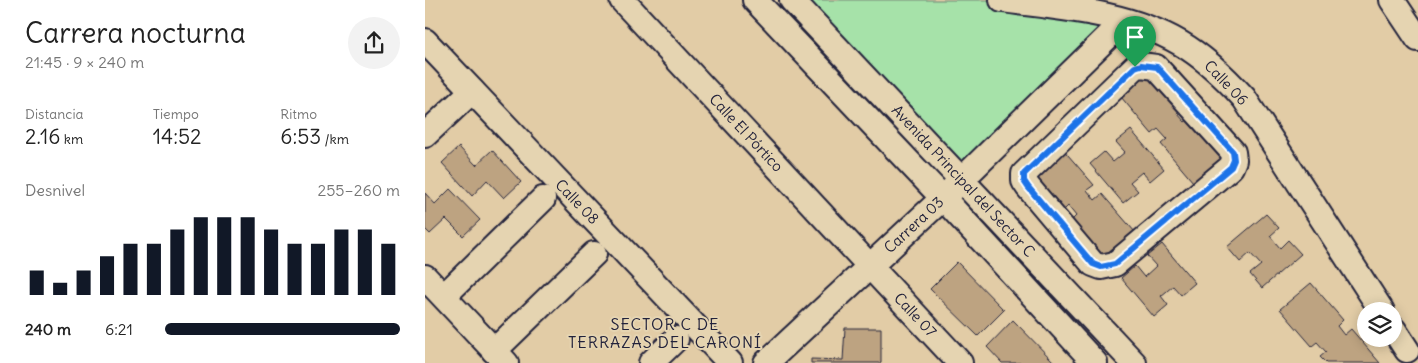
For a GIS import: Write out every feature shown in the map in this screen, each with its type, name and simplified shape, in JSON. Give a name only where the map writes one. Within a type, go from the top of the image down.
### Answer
[{"type":"street","name":"Calle El Pórtico","points":[[622,0],[869,267]]},
{"type":"street","name":"Avenida Principal del Sector C","points":[[755,0],[943,198],[1095,363]]},
{"type":"street","name":"Avenida Principal del Sector C","points":[[792,0],[1134,363]]},
{"type":"street","name":"Calle 06","points":[[1002,0],[1102,15],[1162,34],[1181,43],[1225,78],[1244,98],[1376,302]]},
{"type":"street","points":[[1392,0],[1418,39]]},
{"type":"street","name":"Carrera 03","points":[[766,363],[962,180],[1124,21]]},
{"type":"street","name":"Calle 08","points":[[425,41],[730,363]]},
{"type":"street","points":[[1141,65],[1157,67],[1233,152],[1234,160],[1231,167],[1115,264],[1101,267],[1093,264],[1024,181],[1024,174],[1031,165],[1080,119],[1135,67],[1141,65]]},
{"type":"street","points":[[425,135],[472,91]]},
{"type":"street","points":[[1052,92],[1080,119]]},
{"type":"street","points":[[444,296],[543,199]]},
{"type":"street","points":[[425,277],[500,357],[594,254]]},
{"type":"street","name":"Calle 07","points":[[869,267],[960,363]]},
{"type":"street","points":[[651,363],[676,339]]},
{"type":"street","points":[[1402,342],[1407,350]]},
{"type":"green space","points":[[792,0],[1002,0],[1124,21],[962,180]]},
{"type":"building","points":[[1152,70],[1184,107],[1177,113],[1185,122],[1192,116],[1225,155],[1193,182],[1161,144],[1167,139],[1158,129],[1152,134],[1121,97]]},
{"type":"building","points":[[1131,130],[1164,169],[1150,181],[1142,172],[1130,182],[1138,191],[1123,203],[1090,164],[1104,152],[1113,162],[1125,152],[1116,142]]},
{"type":"building","points":[[459,147],[476,165],[492,150],[521,182],[504,198],[487,180],[472,196],[442,163]]},
{"type":"building","points":[[1061,147],[1094,185],[1087,190],[1095,200],[1102,194],[1135,232],[1103,259],[1071,221],[1076,216],[1068,206],[1063,211],[1031,174]]},
{"type":"building","points":[[450,189],[480,220],[463,236],[446,219],[430,234],[425,229],[425,193],[435,204]]},
{"type":"building","points":[[1266,214],[1279,228],[1270,236],[1280,248],[1288,240],[1301,254],[1262,288],[1250,274],[1261,265],[1250,253],[1240,262],[1227,247]]},
{"type":"building","points":[[1162,244],[1195,283],[1181,295],[1173,286],[1161,296],[1168,305],[1154,317],[1121,278],[1135,266],[1144,277],[1156,266],[1147,256]]},
{"type":"building","points":[[957,262],[1004,310],[978,336],[930,289]]},
{"type":"building","points":[[1311,283],[1343,320],[1337,326],[1344,335],[1351,329],[1357,336],[1357,347],[1366,347],[1380,363],[1326,363],[1320,357],[1326,352],[1317,342],[1312,346],[1280,309]]},
{"type":"building","points":[[1013,320],[1055,363],[1002,363],[987,347]]},
{"type":"building","points":[[845,328],[881,328],[881,363],[811,363],[811,359],[843,360]]},
{"type":"district","name":"SECTOR C DE TERRAZAS DEL CARONÍ","points":[[665,333]]},
{"type":"route","points":[[1148,65],[1157,67],[1233,152],[1234,160],[1231,167],[1115,264],[1101,267],[1093,264],[1028,187],[1024,181],[1024,174],[1031,165],[1135,67],[1148,65]]}]
